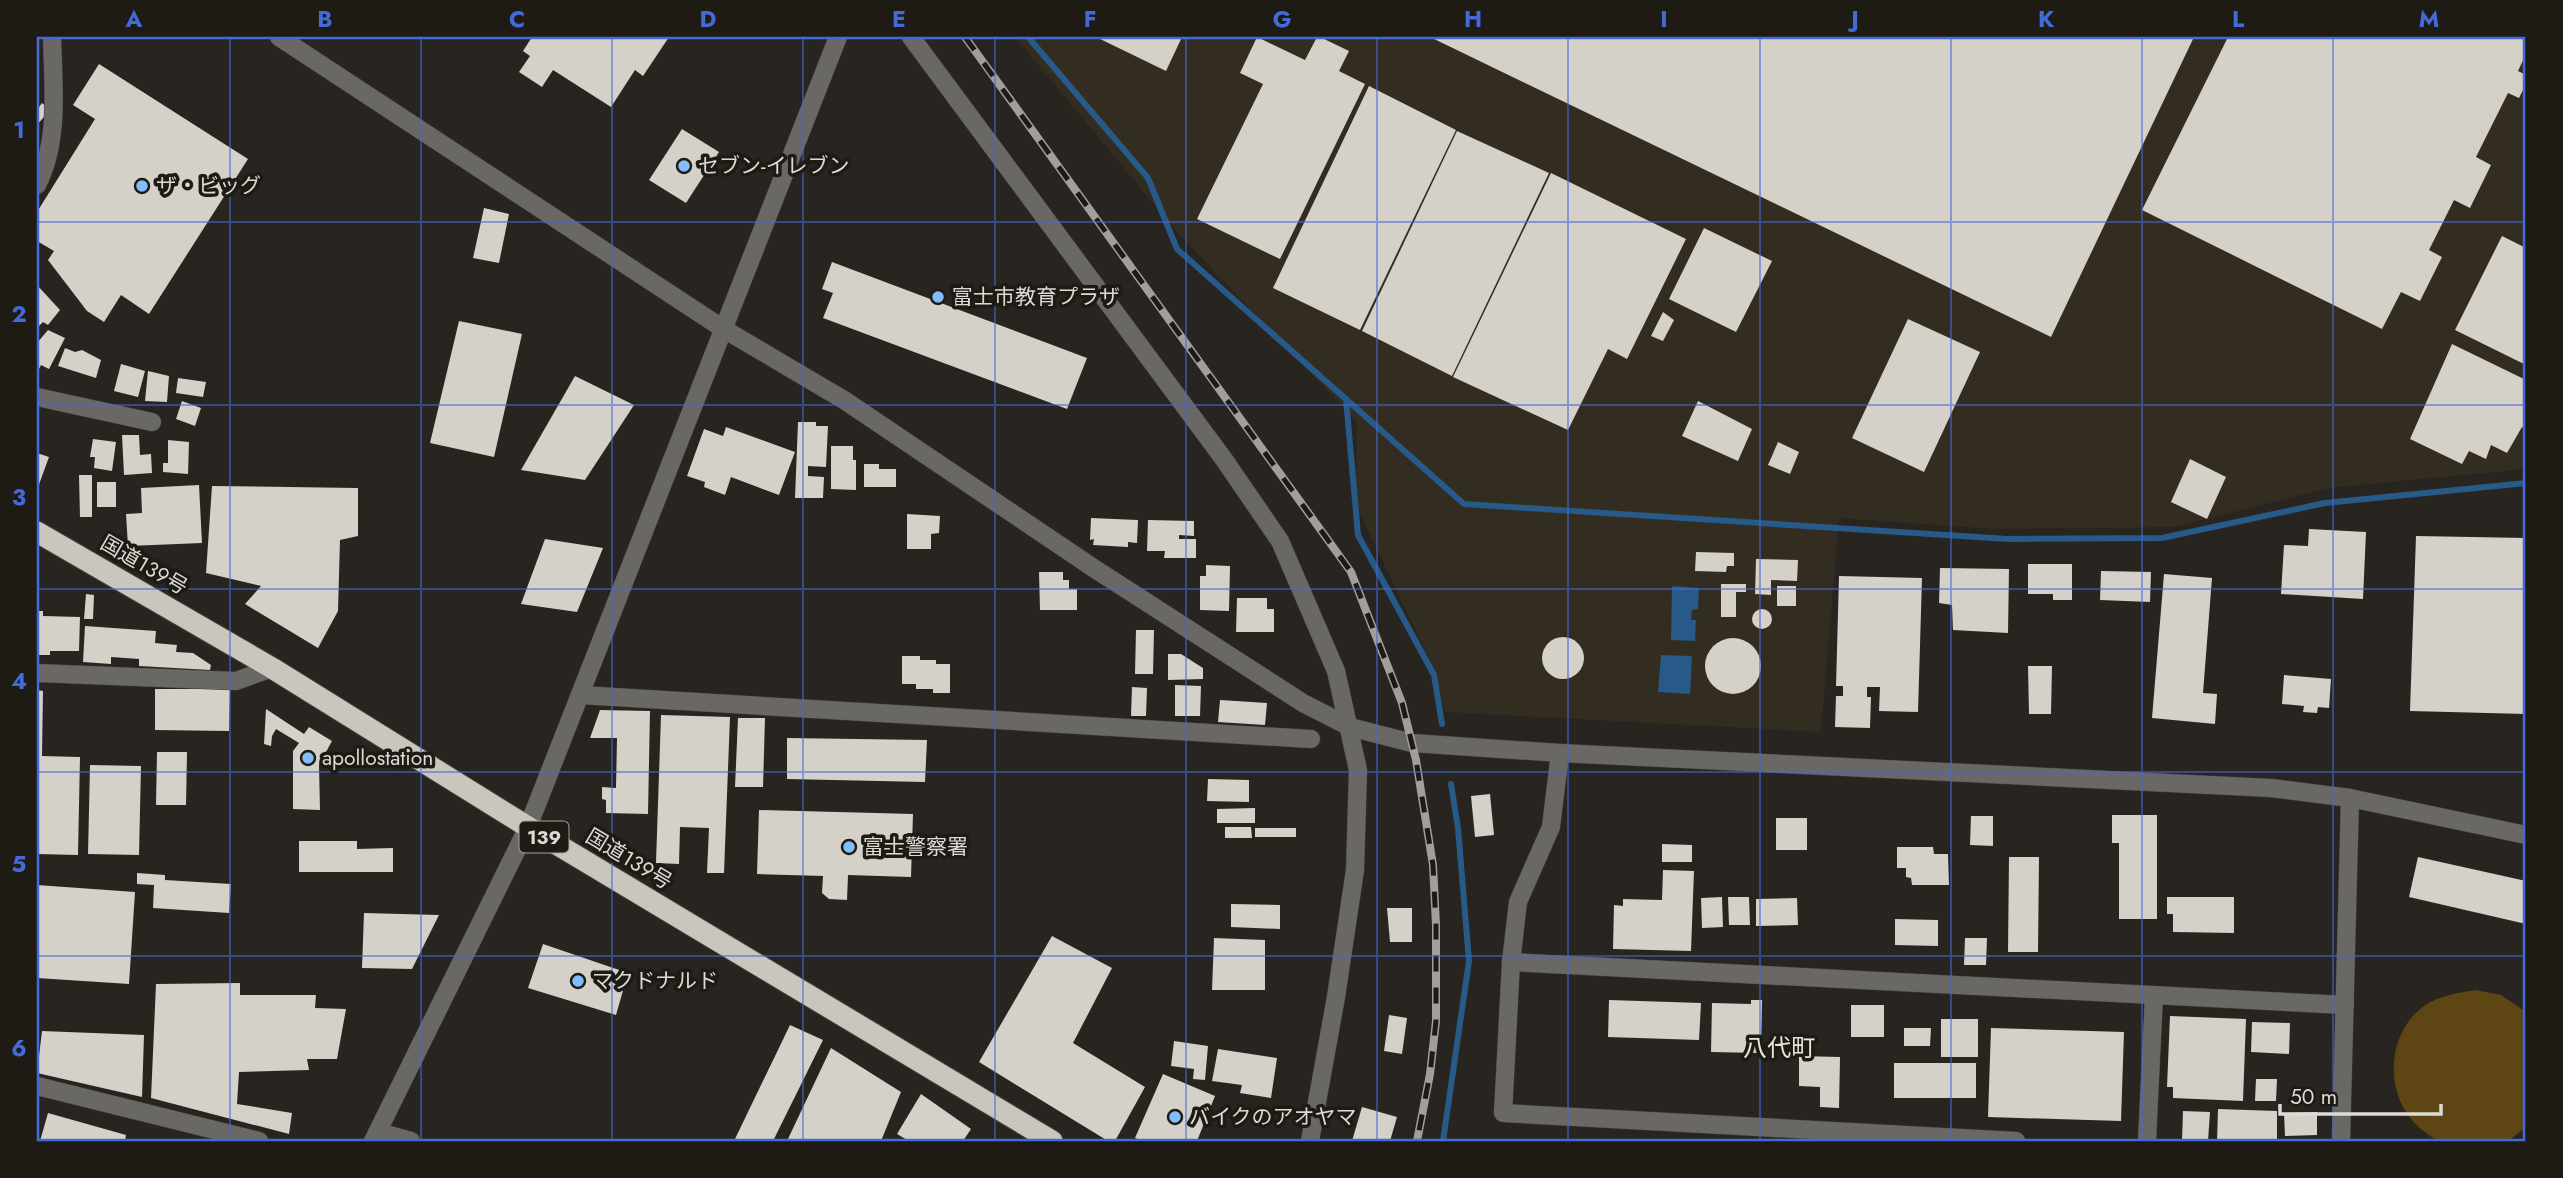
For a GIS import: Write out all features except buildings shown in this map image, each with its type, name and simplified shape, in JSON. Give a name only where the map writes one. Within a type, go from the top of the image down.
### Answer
[{"type":"highway","name":"国道139号","points":[[37,532],[272,668],[528,827],[1052,1141]]},
{"type":"street","points":[[37,185],[53,131],[52,37]]},
{"type":"street","points":[[279,37],[722,328],[844,400],[1095,569],[1303,704],[1350,727],[1412,743],[1560,753],[2272,788],[2350,798],[2526,835]]},
{"type":"street","points":[[411,1141],[375,1136],[528,827],[838,37]]},
{"type":"street","points":[[912,37],[1223,458],[1280,541],[1336,671],[1358,770],[1355,870],[1310,1141]]},
{"type":"street","points":[[37,397],[152,422]]},
{"type":"street","points":[[37,673],[236,681],[272,668]]},
{"type":"street","points":[[581,695],[1311,738]]},
{"type":"street","points":[[1560,753],[1551,827],[1518,902],[1511,962],[1503,1113],[2016,1141]]},
{"type":"street","points":[[2341,1141],[2350,798]]},
{"type":"street","points":[[1511,962],[2345,1005]]},
{"type":"street","points":[[2147,1141],[2154,995]]},
{"type":"street","points":[[37,1086],[259,1141]]},
{"type":"shaded area","points":[[1015,37],[2526,37],[2526,469],[2328,488],[2175,527],[1995,529],[1839,518],[1821,732],[1445,712],[1434,669],[1355,503],[1357,422],[1179,234]]},
{"type":"shaded area","points":[[2476,990],[2501,995],[2526,1012],[2526,1127],[2504,1141],[2439,1141],[2412,1119],[2402,1104],[2396,1087],[2395,1051],[2401,1034],[2424,1006],[2456,993]]},
{"type":"water","points":[[1672,586],[1699,588],[1698,609],[1692,610],[1691,620],[1696,620],[1695,641],[1671,640]]},
{"type":"water","points":[[1661,655],[1692,656],[1690,694],[1658,692]]},
{"type":"waterway","points":[[1028,37],[1148,178],[1177,249],[1464,504],[2008,539],[2162,538],[2325,503],[2526,483]]},
{"type":"waterway","points":[[1346,399],[1358,535],[1434,675],[1442,724]]},
{"type":"waterway","points":[[1443,1141],[1469,961],[1458,828],[1451,784]]},
{"type":"railway","points":[[965,37],[1351,572],[1402,703],[1416,760],[1433,865],[1436,1021],[1430,1074],[1417,1141]]},
{"type":"place","name":"セブン-イレブン","points":[[684,166]]},
{"type":"place","name":"ザ・ビッグ","points":[[142,186]]},
{"type":"place","name":"富士市教育プラザ","points":[[938,297]]},
{"type":"place","name":"apollostation","points":[[308,758]]},
{"type":"place","name":"富士警察署","points":[[849,847]]},
{"type":"place","name":"マクドナルド","points":[[578,981]]},
{"type":"place","name":"バイクのアオヤマ","points":[[1175,1117]]},
{"type":"district","name":"八代町","points":[[1779,1047]]}]
